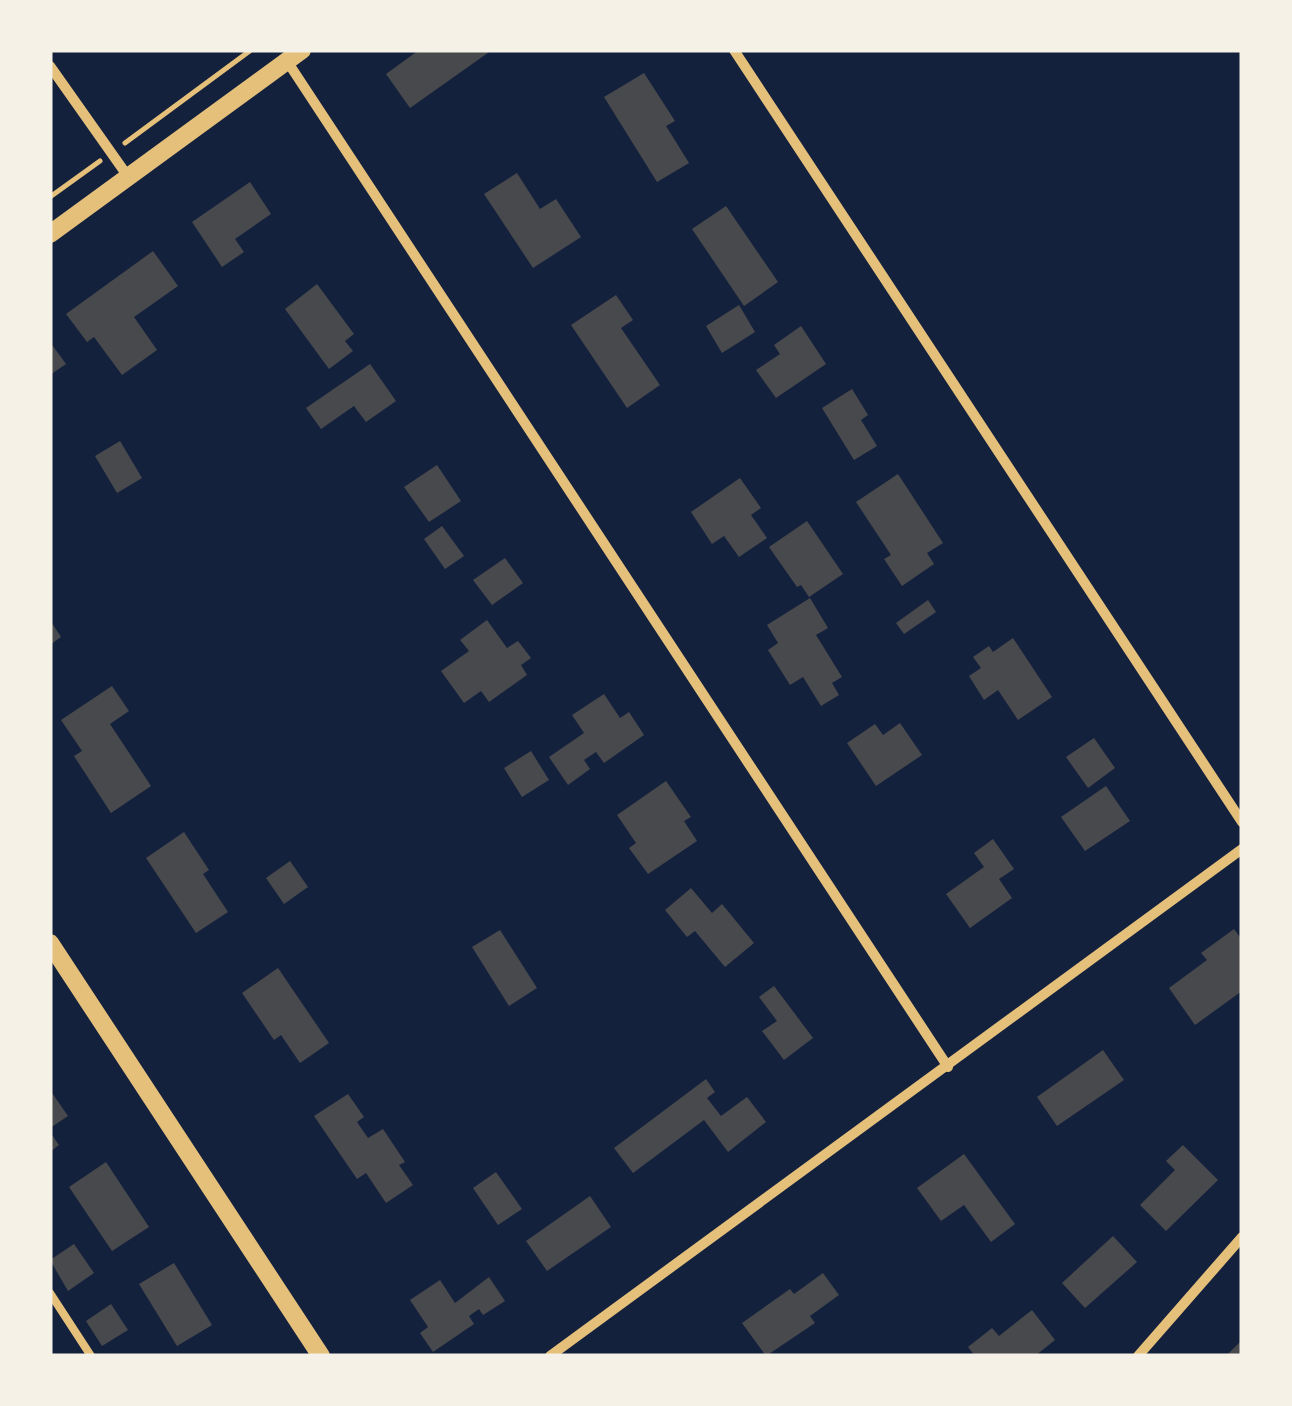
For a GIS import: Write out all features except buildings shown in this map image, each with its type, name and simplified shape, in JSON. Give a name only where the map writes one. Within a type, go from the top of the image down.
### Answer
[{"type":"street","points":[[734,50],[1242,822]]},
{"type":"street","points":[[50,234],[294,56],[948,1067]]},
{"type":"street","points":[[50,66],[128,178]]},
{"type":"street","points":[[550,1356],[1242,849]]},
{"type":"street","points":[[50,943],[321,1356]]},
{"type":"street","points":[[1138,1356],[1242,1237]]},
{"type":"lane","points":[[50,1293],[91,1356]]},
{"type":"path","points":[[50,198],[251,50]]}]
